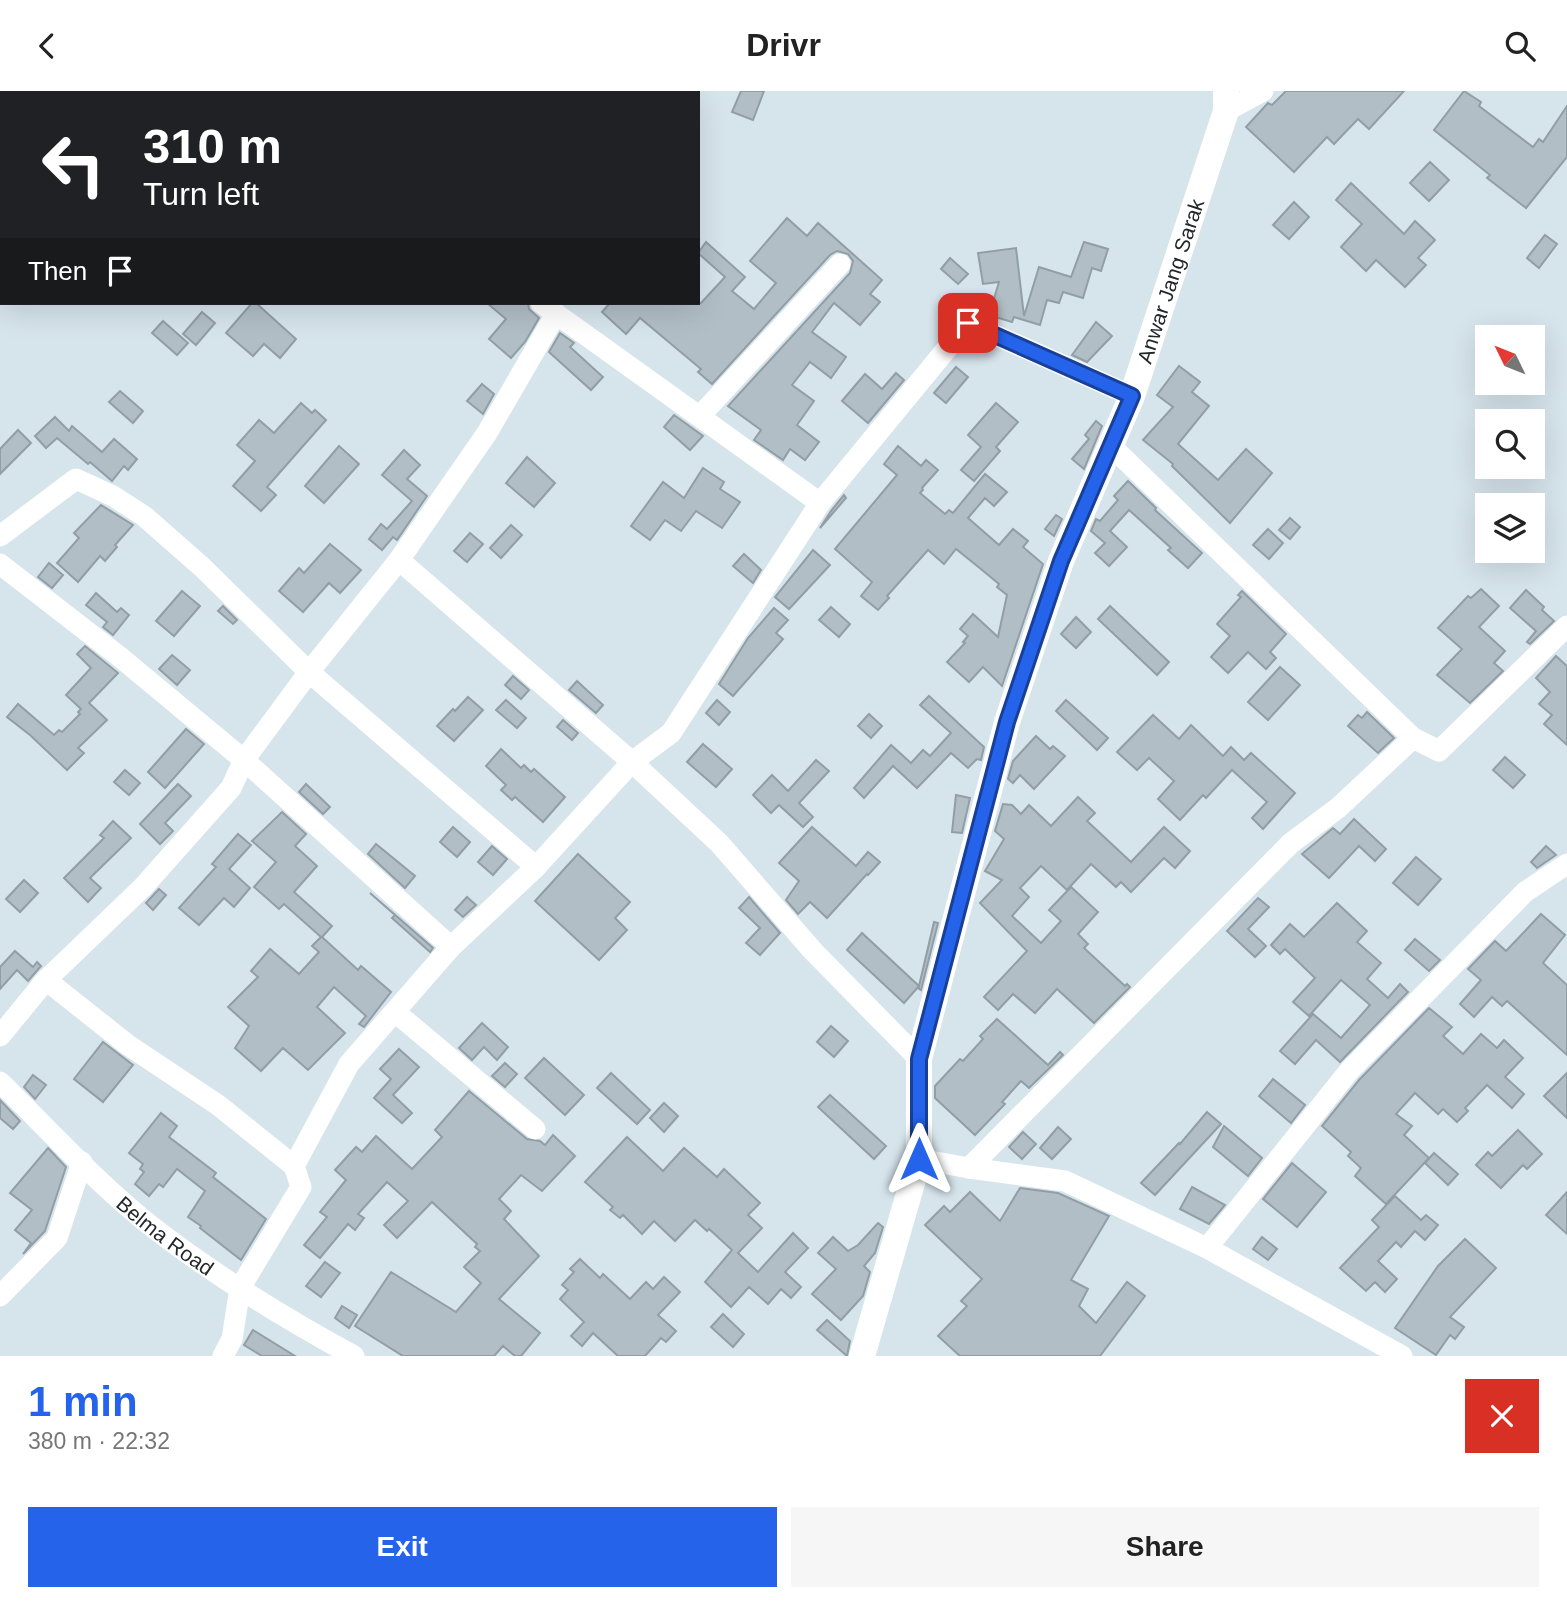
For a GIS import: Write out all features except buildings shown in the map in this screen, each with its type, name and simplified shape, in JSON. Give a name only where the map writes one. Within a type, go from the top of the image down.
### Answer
[{"type":"main road","name":"Anwar Jang Sarak","points":[[862,1356],[919,1159],[919,1059],[1007,722],[1061,561],[1132,396],[1226,101]]},
{"type":"street","points":[[1226,101],[1263,91]]},
{"type":"street","points":[[700,416],[840,264]]},
{"type":"street","points":[[0,1036],[46,980],[143,887],[231,788],[244,760],[309,672],[399,560],[487,433],[548,309],[820,503]]},
{"type":"street","points":[[294,1166],[349,1064],[451,947],[536,867],[632,762],[671,733],[820,503],[968,323],[1132,396]]},
{"type":"street","points":[[1111,446],[1413,738],[1439,751],[1567,626]]},
{"type":"street","points":[[0,536],[76,479],[113,496],[144,516],[202,567],[309,672],[536,867]]},
{"type":"street","points":[[399,560],[632,762],[719,843],[813,951],[919,1059]]},
{"type":"street","points":[[0,564],[120,657],[244,760],[451,947]]},
{"type":"street","points":[[969,1168],[1291,843],[1338,808],[1413,738]]},
{"type":"street","points":[[1207,1248],[1349,1071],[1525,892],[1567,864]]},
{"type":"street","points":[[46,980],[128,1045],[218,1105],[294,1166],[301,1187],[240,1289],[232,1339],[223,1356]]},
{"type":"street","points":[[395,1012],[535,1129]]},
{"type":"street","name":"Belma Road","points":[[0,1082],[151,1226],[240,1289],[354,1356]]},
{"type":"street","points":[[919,1159],[1065,1181],[1207,1248],[1402,1356]]},
{"type":"street","points":[[0,1296],[57,1238],[82,1163]]},
{"type":"route","points":[[919,1159],[919,1059],[1007,722],[1061,561],[1132,396],[968,323]]}]
